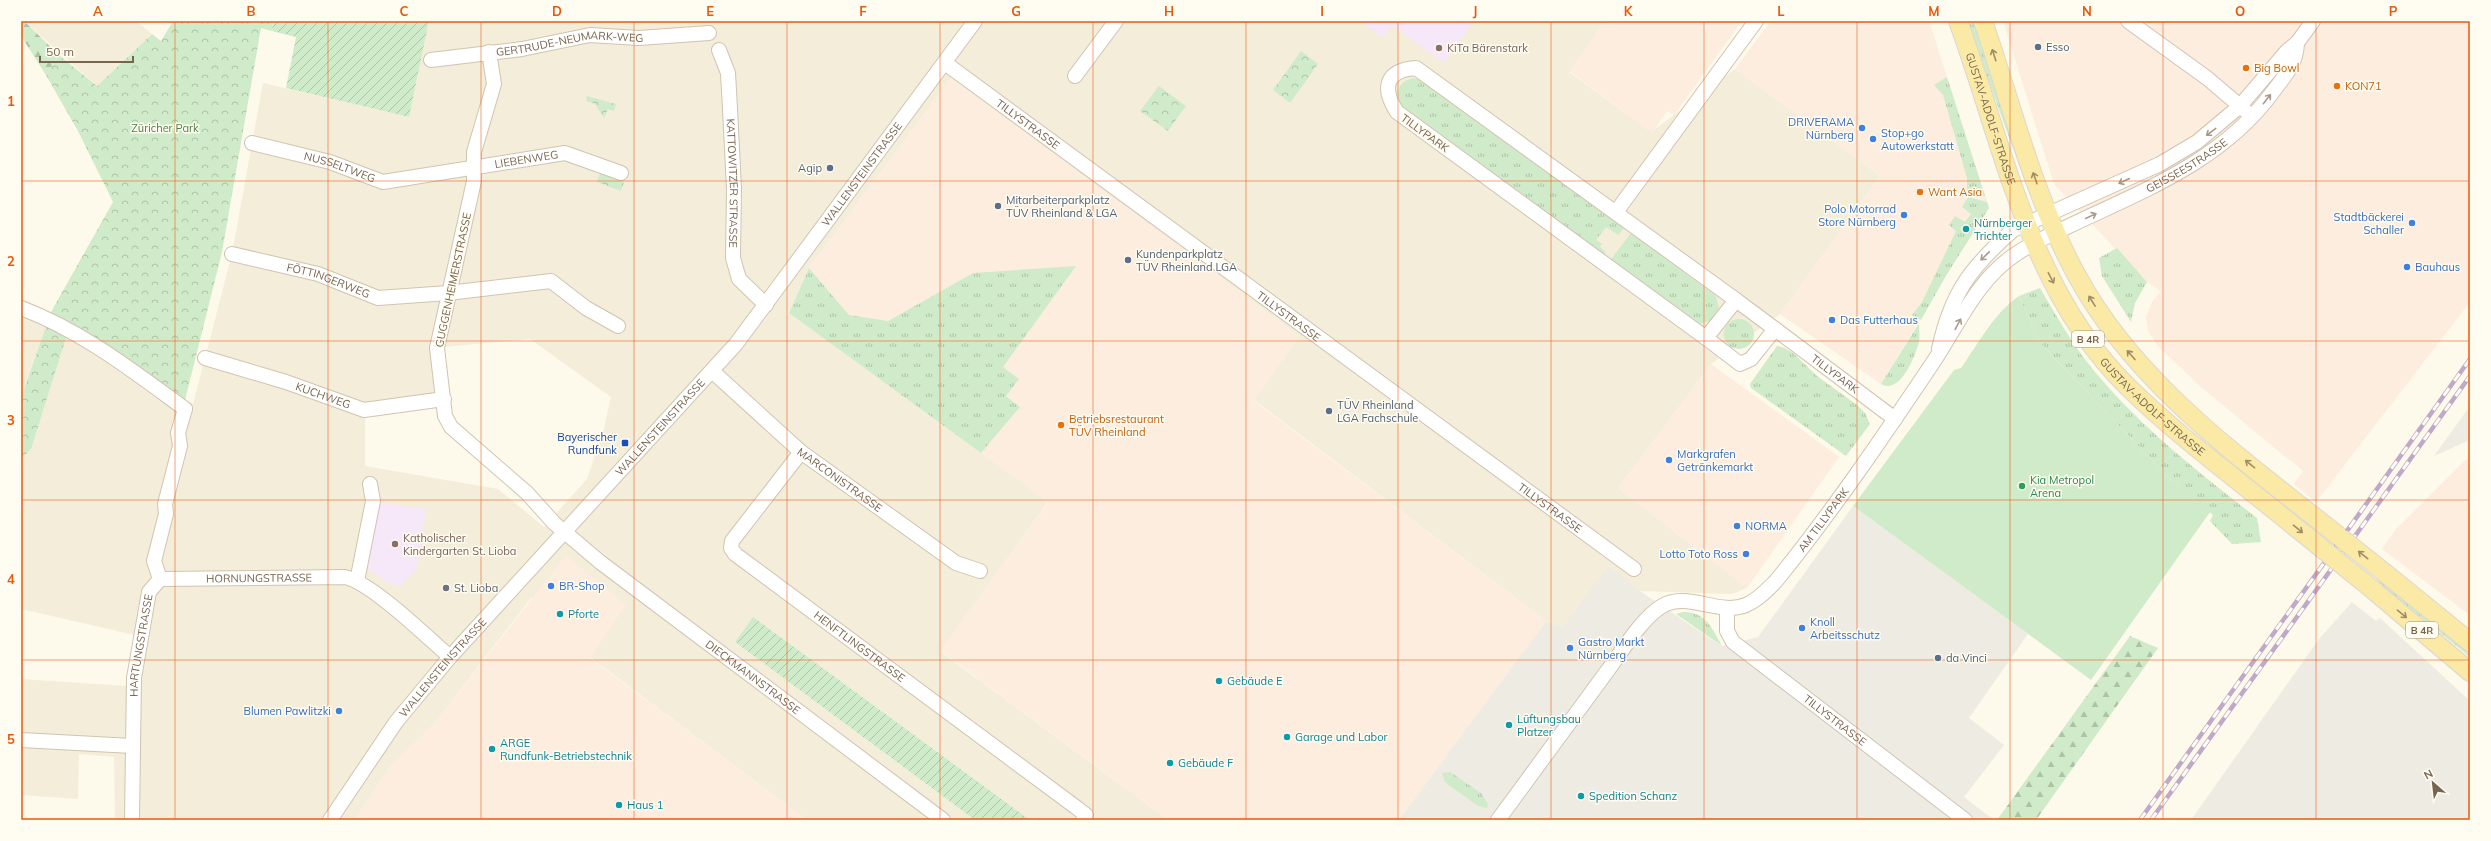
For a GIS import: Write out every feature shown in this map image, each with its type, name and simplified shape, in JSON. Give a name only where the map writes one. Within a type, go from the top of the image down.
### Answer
[{"type":"main road","name":"GUSTAV-ADOLF-STRASSE","points":[[1958,21],[2027,224],[2035,243],[2059,294],[2100,355],[2128,388],[2268,505],[2372,589],[2470,672]]},
{"type":"main road","name":"GUSTAV-ADOLF-STRASSE","points":[[1983,21],[2056,233],[2086,293],[2132,356],[2161,387],[2195,418],[2470,642]]},
{"type":"street","name":"WALLENSTEINSTRASSE","points":[[330,820],[396,722],[450,657],[712,371],[766,305],[975,21]]},
{"type":"street","points":[[1075,76],[1116,21]]},
{"type":"street","points":[[1616,212],[1756,21]]},
{"type":"street","points":[[2128,21],[2207,78],[2253,117]]},
{"type":"street","name":"GEISSEESTRASSE","points":[[2027,224],[2182,152],[2212,131],[2240,106],[2287,51],[2297,43],[2313,21]]},
{"type":"street","name":"GERTRUDE-NEUMARK-WEG","points":[[431,60],[522,49],[590,35],[639,38],[709,33]]},
{"type":"street","name":"GEISSEESTRASSE","points":[[2035,243],[2187,169],[2212,153],[2253,117],[2296,59],[2297,43]]},
{"type":"street","name":"KATTOWITZER STRASSE","points":[[719,50],[728,73],[734,188],[733,258],[739,279],[766,305]]},
{"type":"street","name":"GUGGENHEIMERSTRASSE","points":[[489,52],[494,84],[474,152],[474,181],[437,348],[445,416],[451,427],[527,493],[564,533]]},
{"type":"street","name":"TILLYSTRASSE","points":[[945,63],[1195,246],[1487,464],[1634,569]]},
{"type":"street","name":"TILLYPARK","points":[[1775,329],[1751,359],[1740,364],[1397,112],[1389,101],[1387,88],[1391,78],[1402,69],[1416,68],[1616,212],[1736,300],[1775,329],[1895,419]]},
{"type":"street","name":"NUSSELTWEG","points":[[252,143],[330,162],[383,182],[475,168]]},
{"type":"street","name":"LIEBENWEG","points":[[475,168],[565,153],[621,174]]},
{"type":"street","name":"AM TILLYPARK","points":[[1937,357],[1944,325],[1967,278],[1977,263],[2013,230],[2027,224]]},
{"type":"street","name":"AM TILLYPARK","points":[[1498,820],[1624,648],[1655,611],[1665,604],[1682,601],[1727,608],[1738,608],[1753,601],[1776,581],[1895,419],[1937,357],[1972,301],[1993,274],[2016,254],[2035,243]]},
{"type":"street","name":"FÖTTINGERWEG","points":[[232,254],[318,274],[378,298],[448,293],[551,281],[586,308],[618,326]]},
{"type":"street","points":[[1706,338],[1736,300]]},
{"type":"street","points":[[21,308],[46,317],[113,356],[185,409],[178,432],[180,446],[165,504],[166,514],[154,561],[160,579]]},
{"type":"street","name":"KUCHWEG","points":[[205,358],[286,382],[364,410],[444,399]]},
{"type":"street","name":"MARCONISTRASSE","points":[[712,371],[801,452],[956,563],[980,571]]},
{"type":"street","name":"HENFTLINGSTRASSE","points":[[801,452],[732,541],[731,548],[735,554],[1084,818]]},
{"type":"street","points":[[357,581],[374,501],[370,484]]},
{"type":"street","name":"DIECKMANNSTRASSE","points":[[564,533],[654,604],[943,820]]},
{"type":"street","name":"HORNUNGSTRASSE","points":[[160,579],[345,577],[357,581],[450,657]]},
{"type":"street","name":"HARTUNGSTRASSE","points":[[132,820],[134,678],[149,592],[160,579]]},
{"type":"street","name":"TILLYSTRASSE","points":[[1727,608],[1727,631],[1733,642],[1965,820]]},
{"type":"street","points":[[21,740],[132,746]]},
{"type":"shaded area","points":[[24,21],[136,21],[152,34],[97,86]]},
{"type":"shaded area","points":[[429,21],[1605,21],[1569,72],[1651,132],[1735,69],[1880,176],[1780,314],[1711,364],[1618,488],[1747,588],[1732,594],[1640,591],[1608,567],[1562,627],[1546,621],[1254,400],[1299,336],[951,78],[809,268],[789,313],[1048,502],[940,651],[1168,820],[1030,820],[753,617],[735,642],[975,820],[807,820],[590,657],[531,598],[434,724],[391,766],[354,820],[115,820],[114,757],[79,754],[78,799],[21,795],[21,679],[126,686],[135,635],[21,609],[21,459],[31,449],[69,325],[193,404],[232,254],[263,83],[409,117]],"holes":[[[530,339],[611,397],[604,429],[587,479],[544,527],[498,489],[365,466],[365,415],[450,403],[444,347]]]},
{"type":"shaded area","name":"KiTa Bärenstark","points":[[1360,21],[1474,21],[1444,63],[1392,25],[1383,38]]},
{"type":"shaded area","points":[[1605,21],[1742,21],[1674,115],[1667,111],[1652,133],[1569,71]]},
{"type":"shaded area","points":[[1771,21],[1929,21],[1989,208],[1947,274],[1881,384],[1780,314],[1880,176],[1735,69]]},
{"type":"shaded area","points":[[2003,21],[2470,21],[2470,302],[2316,502],[2294,484],[2303,471],[2202,388],[2157,345],[2148,331],[2146,317],[2152,302],[2161,291],[2147,282],[2054,184]]},
{"type":"shaded area","points":[[951,78],[1299,336],[1254,401],[1546,621],[1399,820],[1168,820],[940,650],[1048,503],[981,453],[1020,407],[1006,396],[1002,367],[973,273],[888,321],[849,315],[809,268]]},
{"type":"shaded area","points":[[21,298],[51,312],[21,398]]},
{"type":"shaded area","points":[[1711,364],[1839,457],[1747,588],[1618,488]]},
{"type":"shaded area","points":[[2470,406],[2470,440],[2434,456]]},
{"type":"shaded area","points":[[2470,458],[2470,615],[2382,549],[2396,529],[2464,461]]},
{"type":"shaded area","name":"Katholischer Kindergarten St. Lioba","points":[[378,502],[426,509],[417,568],[400,587],[386,582],[365,566]]},
{"type":"shaded area","points":[[1853,506],[2028,634],[1969,718],[2004,745],[1964,797],[1994,820],[1399,820],[1546,621],[1562,627],[1608,566],[1640,591],[1721,646],[1758,637]]},
{"type":"shaded area","points":[[566,555],[626,605],[590,658],[807,820],[354,820],[391,766],[434,724]]},
{"type":"shaded area","points":[[2352,602],[2376,621],[2380,618],[2470,701],[2470,820],[2191,820],[2319,639]]},
{"type":"green space","points":[[21,21],[24,21],[59,55],[46,75],[21,36]]},
{"type":"green space","name":"Züricher Park","points":[[173,21],[273,21],[272,31],[261,28],[222,252],[185,400],[70,325],[31,449],[21,459],[21,398],[51,312],[113,202],[79,133],[46,75],[59,55],[97,86],[152,34],[161,41]]},
{"type":"green space","points":[[273,21],[429,21],[409,117],[286,88],[296,37],[272,31]]},
{"type":"green space","points":[[1967,21],[1975,21],[2031,189],[2028,190]]},
{"type":"green space","points":[[1301,51],[1318,64],[1290,103],[1273,90]]},
{"type":"green space","points":[[1947,77],[1985,196],[1967,191],[1967,178],[1943,95],[1934,85]]},
{"type":"green space","points":[[1413,78],[1426,82],[1624,228],[1618,235],[1606,227],[1596,240],[1602,244],[1600,247],[1606,252],[1603,256],[1402,109],[1398,90],[1403,83]]},
{"type":"green space","points":[[1159,86],[1186,106],[1168,131],[1140,111]]},
{"type":"green space","points":[[587,96],[616,104],[614,111],[608,109],[604,118],[595,104],[586,101]]},
{"type":"green space","points":[[600,173],[624,182],[621,191],[597,182]]},
{"type":"green space","points":[[1968,197],[1987,202],[1989,208],[1947,274],[1921,320],[1912,315],[1922,302],[1956,231],[1949,225],[1955,216],[1965,222],[1971,214],[1962,207]]},
{"type":"green space","points":[[1631,233],[1716,296],[1719,308],[1712,320],[1699,324],[1610,261]]},
{"type":"green space","points":[[2117,248],[2147,282],[2135,303],[2131,322],[2102,276],[2099,258]]},
{"type":"green space","points":[[1076,266],[1003,367],[1019,379],[1006,396],[1020,407],[981,453],[789,313],[809,268],[849,315],[888,321],[973,273]]},
{"type":"green space","points":[[2040,288],[2074,344],[2087,362],[2125,406],[2190,464],[2257,518],[2261,542],[2232,544],[2210,521],[2213,515],[2171,480],[2040,343],[2019,296]]},
{"type":"green space","name":"Kia Metropol Arena","points":[[2019,296],[2040,343],[2171,480],[2210,512],[2091,680],[1853,506],[1954,370],[1961,368],[1994,320]]},
{"type":"green space","points":[[1739,319],[1750,323],[1754,334],[1750,345],[1739,349],[1728,345],[1724,334],[1728,323]]},
{"type":"green space","points":[[1919,323],[1919,342],[1906,373],[1894,384],[1888,386],[1881,384]]},
{"type":"green space","points":[[1777,346],[1785,348],[1793,353],[1817,376],[1857,405],[1865,413],[1870,424],[1846,456],[1751,388],[1750,384]]},
{"type":"green space","points":[[2380,579],[2470,651],[2470,657],[2378,582]]},
{"type":"green space","points":[[1683,612],[1691,613],[1703,618],[1711,627],[1722,646],[1676,614]]},
{"type":"green space","points":[[753,617],[1030,820],[975,820],[735,642]]},
{"type":"green space","points":[[2130,636],[2158,648],[2036,820],[1997,820]]},
{"type":"green space","points":[[1450,772],[1481,793],[1488,804],[1487,808],[1478,806],[1445,782],[1442,773]]},
{"type":"railway","points":[[2140,820],[2470,359]]},
{"type":"railway","points":[[2151,820],[2470,376]]},
{"type":"place","name":"Esso","points":[[2038,47]]},
{"type":"place","name":"KiTa Bärenstark","points":[[1439,48]]},
{"type":"place","name":"Big Bowl","points":[[2246,68]]},
{"type":"place","name":"KON71","points":[[2337,86]]},
{"type":"place","name":"DRIVERAMA Nürnberg","points":[[1862,128]]},
{"type":"place","name":"Stop+go Autowerkstatt","points":[[1873,139]]},
{"type":"place","name":"Agip","points":[[830,168]]},
{"type":"place","name":"Want Asia","points":[[1920,192]]},
{"type":"place","name":"Mitarbeiterparkplatz TÜV Rheinland & LGA","points":[[998,206]]},
{"type":"place","name":"Polo Motorrad Store Nürnberg","points":[[1904,215]]},
{"type":"place","name":"Stadtbäckerei Schaller","points":[[2412,223]]},
{"type":"place","name":"Nürnberger Trichter","points":[[1966,229]]},
{"type":"place","name":"Kundenparkplatz TÜV Rheinland LGA","points":[[1128,260]]},
{"type":"place","name":"Bauhaus","points":[[2407,267]]},
{"type":"place","name":"Das Futterhaus","points":[[1832,320]]},
{"type":"place","name":"TÜV Rheinland LGA Fachschule","points":[[1329,411]]},
{"type":"place","name":"Betriebsrestaurant TÜV Rheinland","points":[[1061,425]]},
{"type":"place","name":"Bayerischer Rundfunk","points":[[625,443]]},
{"type":"place","name":"Markgrafen Getränkemarkt","points":[[1669,460]]},
{"type":"place","name":"Kia Metropol Arena","points":[[2022,486]]},
{"type":"place","name":"NORMA","points":[[1737,526]]},
{"type":"place","name":"Katholischer Kindergarten St. Lioba","points":[[395,544]]},
{"type":"place","name":"Lotto Toto Ross","points":[[1746,554]]},
{"type":"place","name":"BR-Shop","points":[[551,586]]},
{"type":"place","name":"St. Lioba","points":[[446,588]]},
{"type":"place","name":"Pforte","points":[[560,614]]},
{"type":"place","name":"Knoll Arbeitsschutz","points":[[1802,628]]},
{"type":"place","name":"Gastro Markt Nürnberg","points":[[1570,648]]},
{"type":"place","name":"da Vinci","points":[[1938,658]]},
{"type":"place","name":"Gebäude E","points":[[1219,681]]},
{"type":"place","name":"Blumen Pawlitzki","points":[[339,711]]},
{"type":"place","name":"Lüftungsbau Platzer","points":[[1509,725]]},
{"type":"place","name":"Garage und Labor","points":[[1287,737]]},
{"type":"place","name":"ARGE Rundfunk-Betriebstechnik","points":[[492,749]]},
{"type":"place","name":"Gebäude F","points":[[1170,763]]},
{"type":"place","name":"Spedition Schanz","points":[[1581,796]]},
{"type":"place","name":"Haus 1","points":[[619,805]]}]
